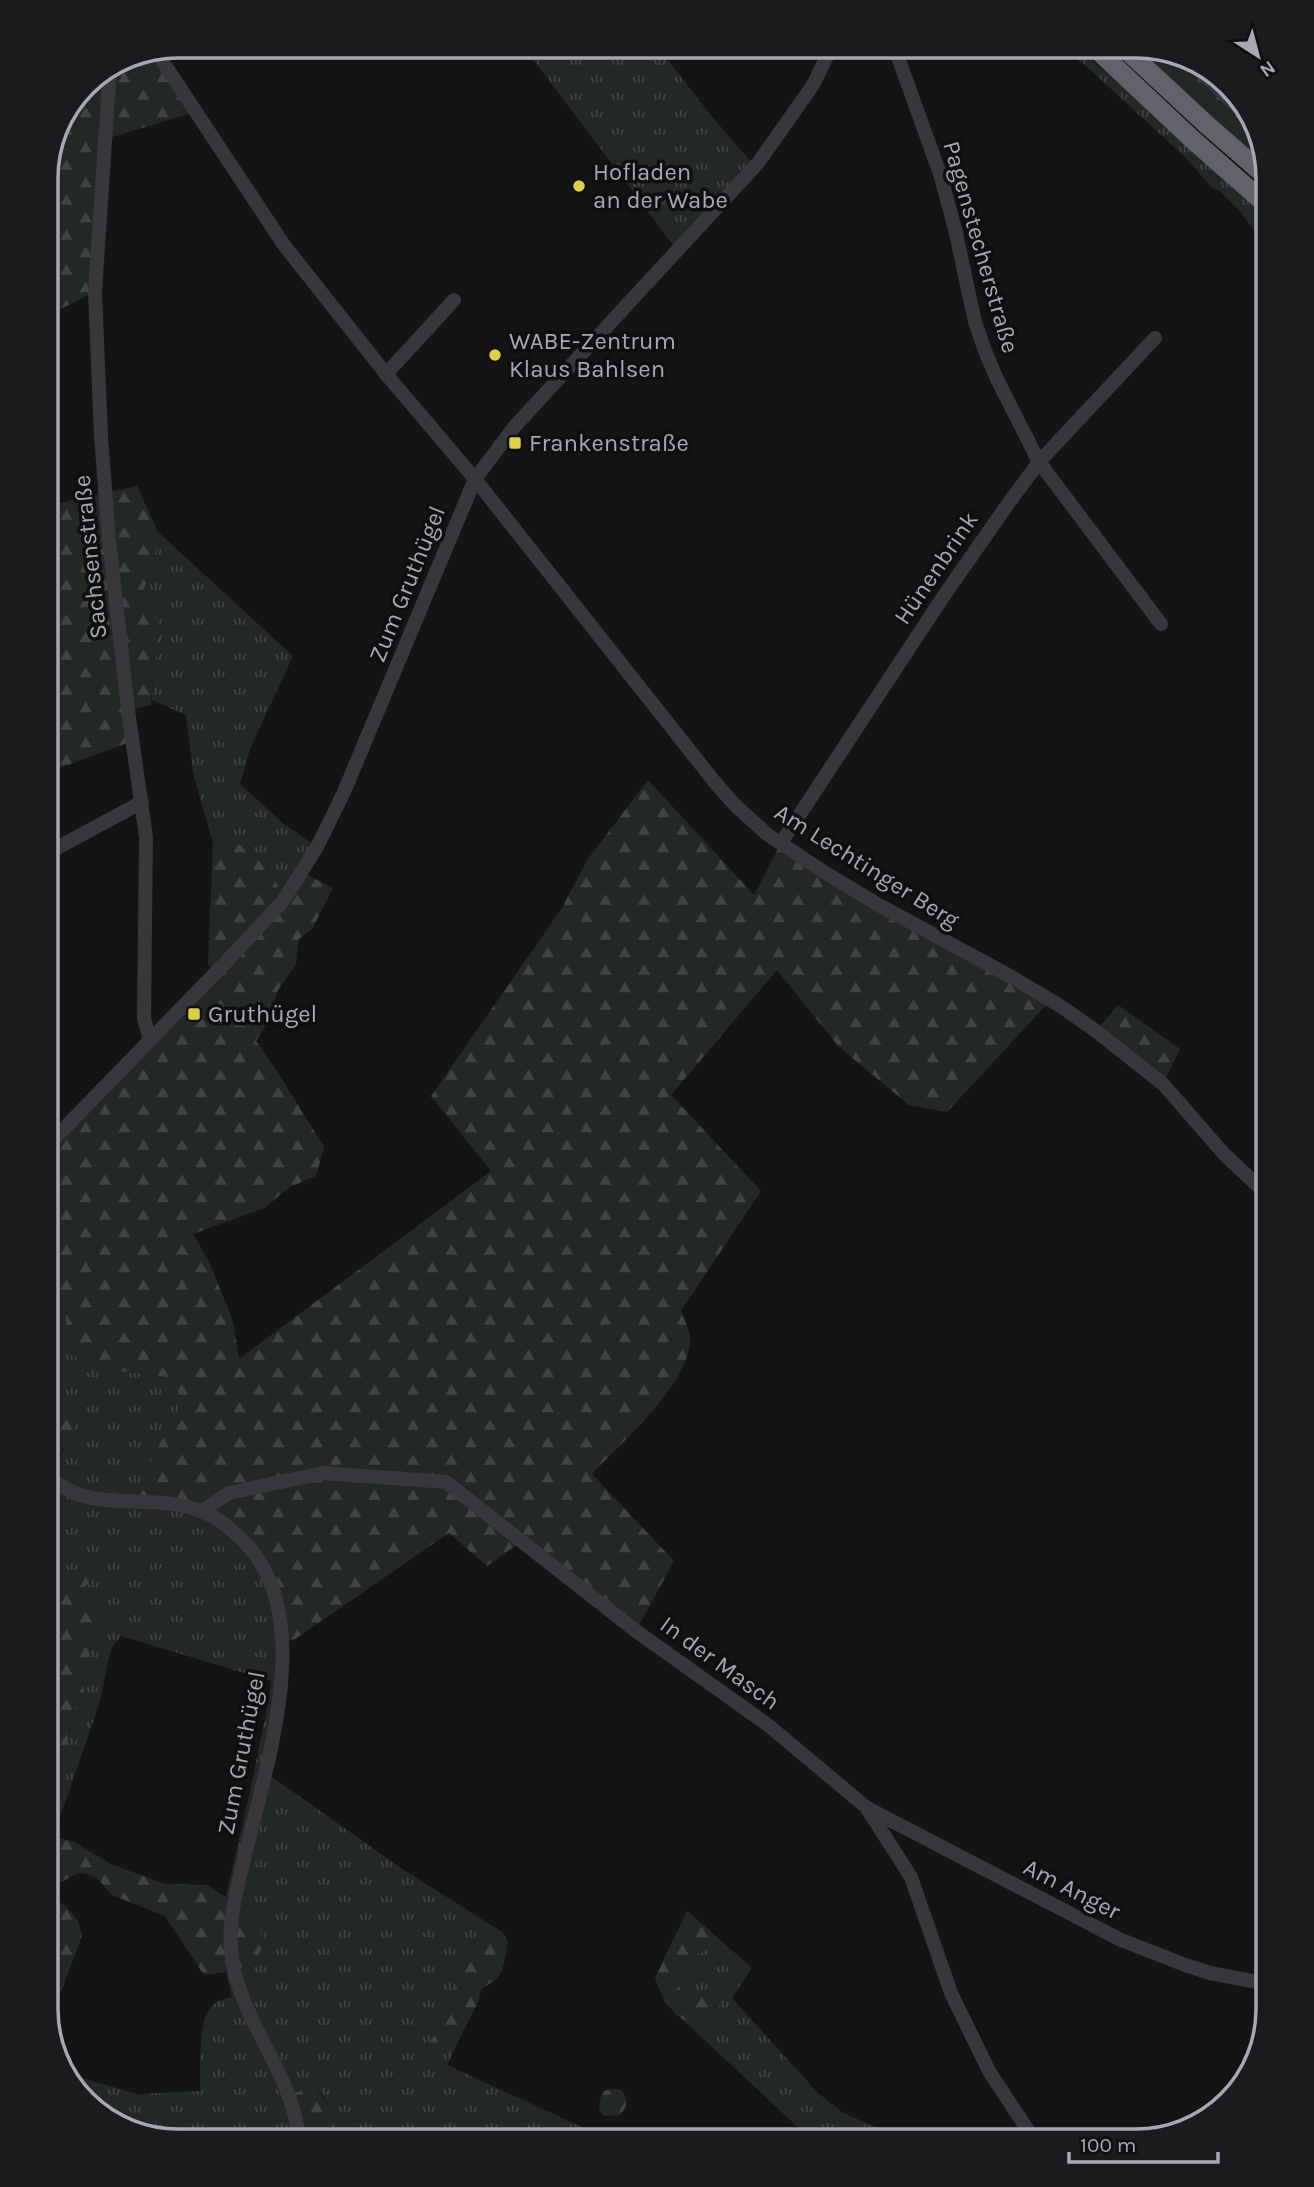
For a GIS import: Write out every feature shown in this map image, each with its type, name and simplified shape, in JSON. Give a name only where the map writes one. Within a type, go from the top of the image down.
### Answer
[{"type":"highway","points":[[1106,58],[1256,195]]},
{"type":"highway","points":[[1135,58],[1255,166]]},
{"type":"street","name":"Zum Gruthügel","points":[[58,1135],[283,901],[303,872],[344,792],[475,480],[515,426],[758,163],[813,85],[826,58]]},
{"type":"street","name":"Pagenstecherstraße","points":[[898,58],[940,174],[970,301],[985,351],[1039,462],[1161,624]]},
{"type":"street","points":[[161,59],[284,245],[475,480]]},
{"type":"street","name":"Sachsenstraße","points":[[109,80],[95,292],[97,362],[109,540],[128,710],[146,837],[144,1017],[150,1040]]},
{"type":"street","points":[[387,374],[454,300]]},
{"type":"street","name":"Hünenbrink","points":[[781,843],[943,597],[1039,462],[1155,338]]},
{"type":"street","name":"Am Lechtinger Berg","points":[[475,480],[717,785],[756,825],[877,904],[1008,975],[1096,1031],[1163,1084],[1225,1155],[1256,1183]]},
{"type":"street","points":[[58,848],[142,802]]},
{"type":"street","name":"In der Masch","points":[[202,1511],[229,1493],[323,1473],[446,1482],[636,1631],[768,1725],[866,1807],[911,1877],[951,1993],[989,2071],[1027,2129]]},
{"type":"street","name":"Zum Gruthügel","points":[[58,1483],[75,1493],[98,1499],[165,1503],[202,1511],[241,1538],[267,1574],[280,1612],[284,1643],[280,1697],[240,1873],[231,1930],[234,1971],[240,1993],[251,2020],[286,2085],[297,2129]]},
{"type":"street","name":"Am Anger","points":[[866,1807],[1119,1939],[1210,1973],[1256,1982]]},
{"type":"green space","points":[[532,58],[666,58],[752,163],[676,249]]},
{"type":"green space","points":[[1076,58],[1090,58],[1256,204],[1254,231],[1239,210],[1220,191],[1211,187],[1187,159]]},
{"type":"green space","points":[[1148,58],[1175,64],[1215,87],[1236,111],[1254,155]]},
{"type":"green space","points":[[161,59],[195,112],[106,139],[108,80],[132,67]]},
{"type":"green space","points":[[101,86],[91,294],[58,310],[58,170],[67,132],[78,111]]},
{"type":"green space","points":[[137,486],[158,532],[153,569],[139,599],[159,622],[162,635],[154,664],[151,705],[128,710],[133,741],[58,769],[58,503]]},
{"type":"green space","points":[[158,532],[293,656],[250,749],[240,784],[284,824],[317,847],[283,901],[275,878],[255,857],[231,838],[213,843],[193,773],[186,715],[152,700],[154,664],[162,635],[139,599],[153,569]]},
{"type":"green space","points":[[648,780],[754,895],[781,843],[1050,1001],[947,1112],[909,1105],[839,1047],[777,970],[671,1095],[761,1191],[681,1311],[689,1331],[690,1343],[686,1360],[677,1378],[651,1413],[592,1474],[674,1561],[636,1631],[522,1541],[487,1566],[449,1533],[295,1639],[283,1643],[275,1593],[220,1521],[130,1501],[183,1400],[168,1377],[110,1370],[70,1355],[63,1292],[58,1293],[58,1139],[216,972],[208,964],[213,843],[231,838],[255,857],[275,878],[283,901],[302,872],[333,888],[312,929],[299,939],[296,964],[278,990],[266,1025],[256,1041],[324,1147],[316,1176],[290,1187],[264,1208],[193,1234],[209,1262],[233,1321],[239,1359],[491,1171],[431,1096],[562,908],[587,860]]},
{"type":"green space","points":[[1118,1005],[1180,1049],[1163,1084],[1096,1031]]},
{"type":"green space","points":[[63,1292],[110,1370],[168,1377],[183,1399],[202,1511],[255,1555],[283,1643],[265,1772],[401,1868],[502,1932],[484,1946],[462,1971],[435,2034],[426,2046],[435,2060],[441,2049],[452,2041],[471,2016],[447,2065],[586,2129],[315,2129],[331,2109],[318,2088],[297,2127],[302,2129],[170,2129],[139,2123],[125,2117],[99,2100],[79,2077],[137,2094],[200,2091],[202,2035],[207,2015],[216,2003],[232,1997],[226,1972],[234,1971],[234,1903],[226,1896],[271,1681],[121,1636],[111,1649],[99,1705],[58,1823],[58,1777],[74,1711],[84,1695],[83,1674],[105,1607],[58,1580],[58,1457],[72,1440],[58,1408],[58,1293]]},
{"type":"green space","points":[[58,1402],[71,1412],[76,1426],[71,1441],[58,1456]]},
{"type":"green space","points":[[70,1571],[88,1573],[89,1582],[78,1594],[105,1607],[83,1674],[84,1695],[74,1711],[58,1777],[58,1579]]},
{"type":"green space","points":[[58,1838],[74,1842],[111,1864],[165,1884],[207,1885],[234,1902],[252,1919],[261,1932],[262,1948],[256,1960],[234,1971],[204,1975],[165,1916],[112,1895],[98,1879],[78,1873],[58,1884]]},
{"type":"green space","points":[[58,1901],[74,1916],[82,1936],[58,1999]]},
{"type":"green space","points":[[687,1911],[752,1968],[732,1998],[818,2093],[842,2112],[879,2129],[800,2129],[665,2003],[655,1978]]},
{"type":"green space","points":[[702,1924],[718,1938],[709,1950],[694,1955],[693,1962],[697,1966],[693,1973],[676,1983],[686,1996],[706,1992],[717,1994],[719,2011],[712,2026],[682,2019],[669,2006],[655,1978],[679,1929]]},
{"type":"green space","points":[[502,1932],[508,1941],[502,1970],[495,1980],[481,1989],[475,2009],[454,2039],[435,2060],[427,2059],[426,2047],[435,2034],[462,1971],[484,1946]]},
{"type":"green space","points":[[315,2086],[331,2109],[335,2128],[297,2127],[289,2095]]},
{"type":"green space","points":[[621,2090],[626,2106],[620,2115],[604,2116],[599,2110],[600,2099],[604,2091]]},
{"type":"waterway","points":[[1194,73],[1237,113]]},
{"type":"place","name":"Hofladen an der Wabe","points":[[579,186]]},
{"type":"place","name":"WABE-Zentrum Klaus Bahlsen","points":[[495,355]]},
{"type":"place","name":"Frankenstraße","points":[[515,443]]},
{"type":"place","name":"Gruthügel","points":[[194,1014]]}]
